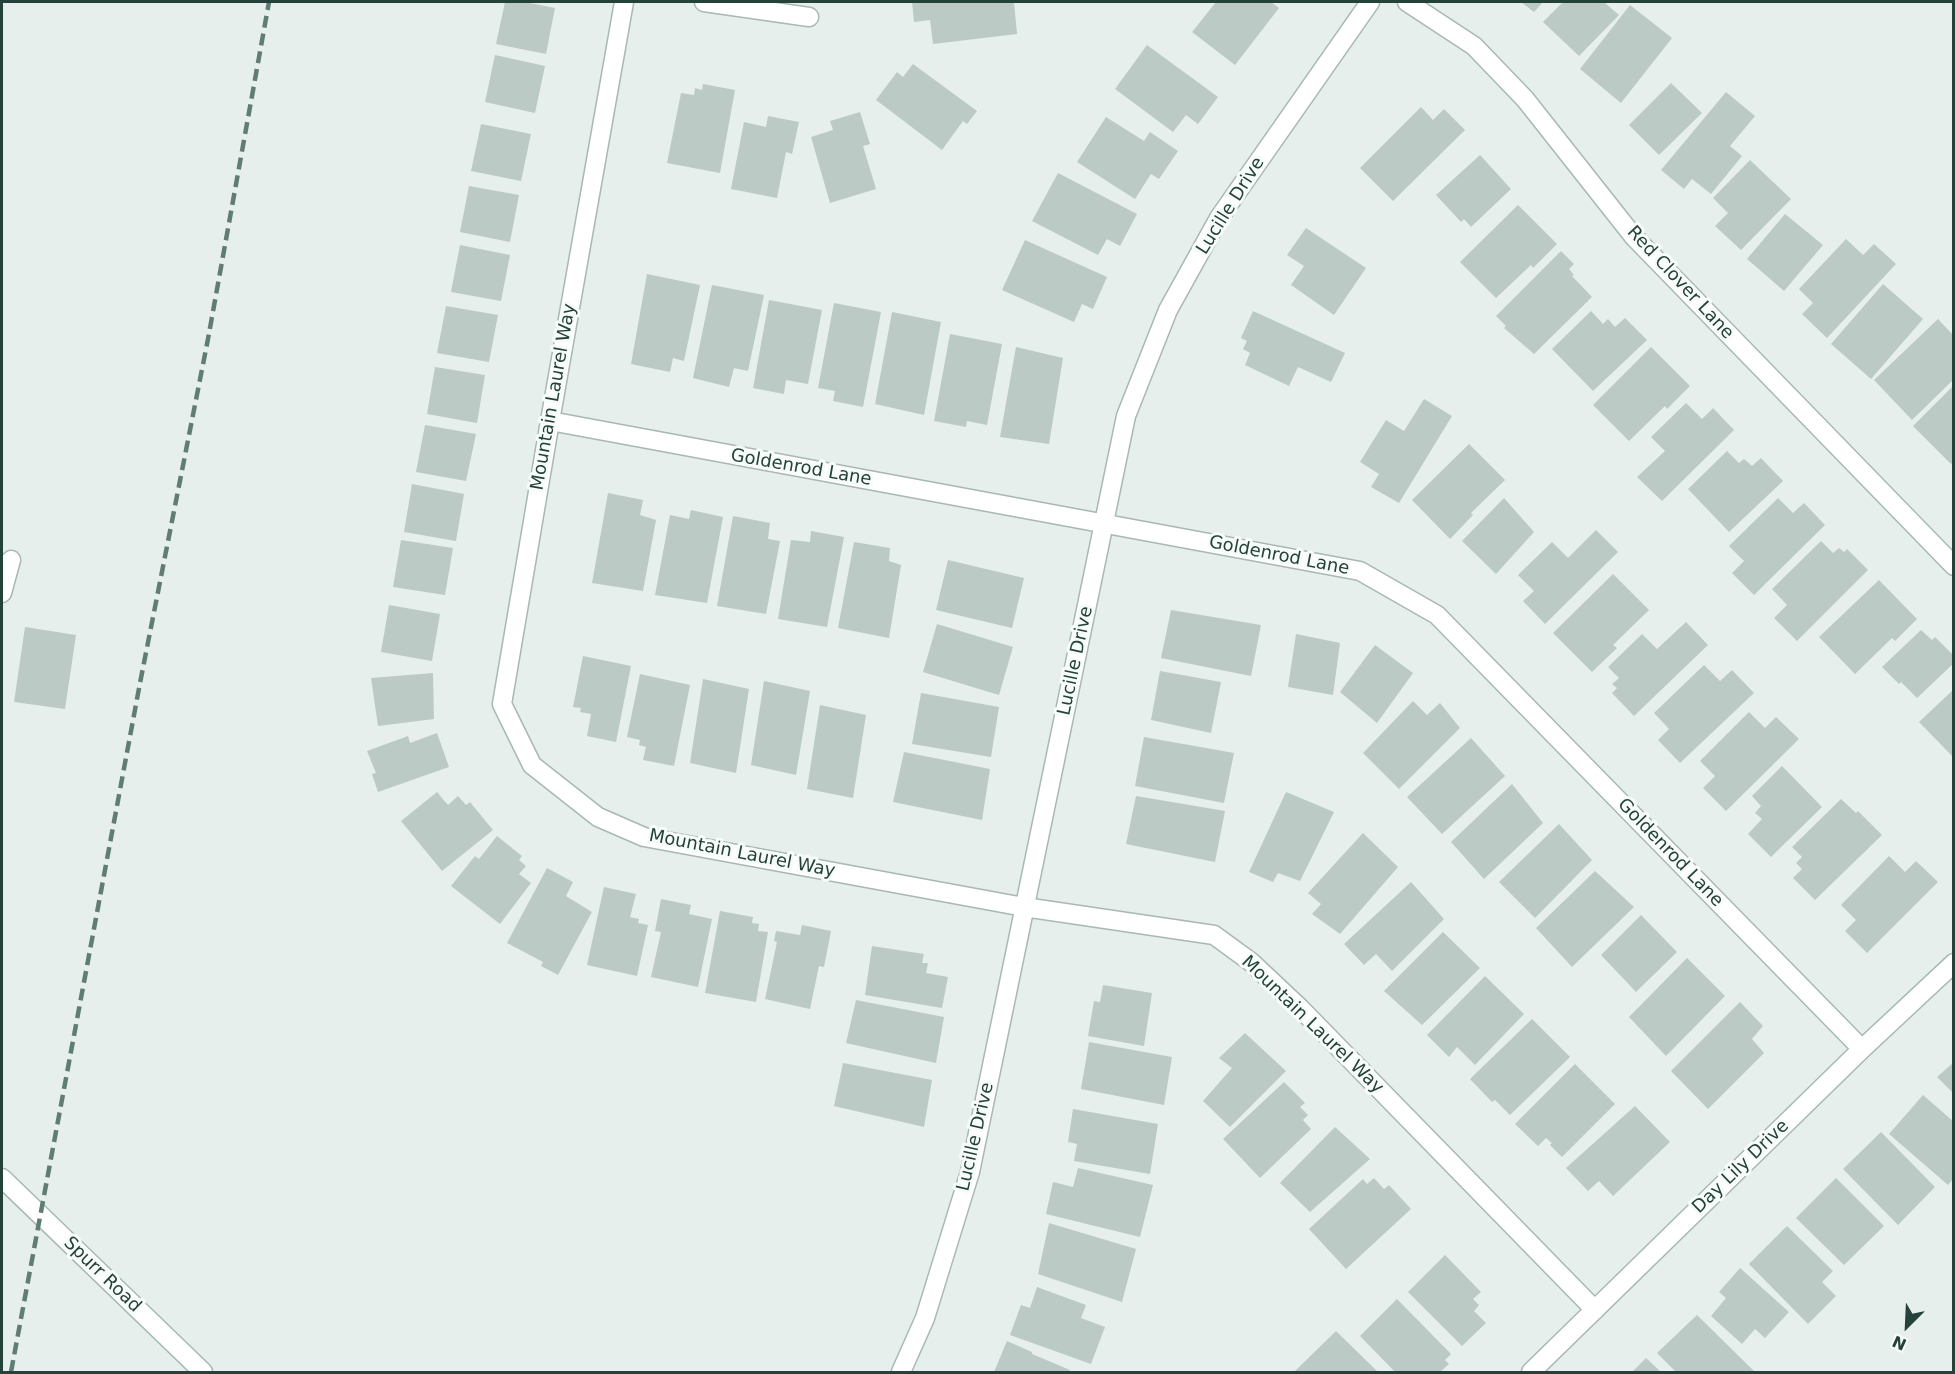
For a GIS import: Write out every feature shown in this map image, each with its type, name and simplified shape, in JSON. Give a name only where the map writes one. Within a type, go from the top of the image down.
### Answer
[{"type":"street","name":"Mountain Laurel Way","points":[[624,2],[502,704],[532,765],[598,816],[644,837],[1024,907],[1214,935],[1251,962],[1301,1009],[1595,1310]]},
{"type":"street","points":[[704,2],[809,17]]},
{"type":"street","name":"Lucille Drive","points":[[901,1372],[925,1318],[970,1172],[1126,416],[1168,310],[1219,218],[1371,2]]},
{"type":"street","name":"Red Clover Lane","points":[[1407,2],[1474,46],[1525,99],[1634,237],[1953,567]]},
{"type":"street","name":"Goldenrod Lane","points":[[550,421],[1360,572],[1437,615],[1862,1049]]},
{"type":"street","points":[[2,593],[10,560]]},
{"type":"street","name":"Day Lily Drive","points":[[1530,1372],[1953,963]]},
{"type":"street","name":"Spurr Road","points":[[2,1178],[203,1372]]},
{"type":"building","points":[[505,2],[525,2],[555,8],[546,54],[496,44]]},
{"type":"building","points":[[912,2],[1014,2],[1017,34],[933,44],[930,20],[914,22]]},
{"type":"building","points":[[1216,2],[1271,2],[1279,8],[1235,65],[1192,32]]},
{"type":"building","points":[[1521,2],[1543,2],[1534,12]]},
{"type":"building","points":[[1563,2],[1604,2],[1619,15],[1579,56],[1543,22]]},
{"type":"building","points":[[1630,5],[1672,38],[1621,103],[1580,69]]},
{"type":"building","points":[[1147,45],[1218,97],[1198,124],[1186,115],[1173,132],[1115,89]]},
{"type":"building","points":[[495,55],[545,66],[535,113],[485,102]]},
{"type":"building","points":[[913,64],[977,111],[967,124],[963,121],[942,150],[876,100],[897,72],[903,77]]},
{"type":"building","points":[[1671,83],[1702,113],[1659,155],[1629,125]]},
{"type":"building","points":[[703,84],[735,90],[720,173],[667,163],[681,93],[694,95],[695,88],[702,90]]},
{"type":"building","points":[[1726,92],[1755,116],[1730,146],[1742,156],[1711,194],[1692,179],[1684,189],[1661,170]]},
{"type":"building","points":[[1421,107],[1433,120],[1444,109],[1465,130],[1393,201],[1360,168]]},
{"type":"building","points":[[860,112],[870,144],[863,146],[876,189],[830,203],[811,137],[833,130],[830,121]]},
{"type":"building","points":[[768,116],[799,122],[792,154],[786,152],[777,198],[731,189],[744,122],[766,127]]},
{"type":"building","points":[[1106,117],[1144,141],[1150,132],[1178,151],[1159,179],[1151,174],[1135,199],[1077,162]]},
{"type":"building","points":[[481,124],[531,134],[521,181],[471,171]]},
{"type":"building","points":[[1480,155],[1511,189],[1471,227],[1464,219],[1461,222],[1436,195]]},
{"type":"building","points":[[1750,160],[1791,199],[1741,250],[1715,226],[1728,213],[1713,198]]},
{"type":"building","points":[[1058,173],[1137,214],[1120,246],[1107,239],[1098,255],[1032,221]]},
{"type":"building","points":[[469,186],[519,195],[510,242],[460,232]]},
{"type":"building","points":[[1518,205],[1557,244],[1533,268],[1531,265],[1496,298],[1460,262]]},
{"type":"building","points":[[1785,214],[1823,245],[1784,291],[1747,259]]},
{"type":"building","points":[[1306,228],[1366,268],[1334,315],[1291,285],[1304,266],[1287,255]]},
{"type":"building","points":[[1846,239],[1863,255],[1874,244],[1896,264],[1827,338],[1802,314],[1813,303],[1799,289]]},
{"type":"building","points":[[1025,240],[1107,277],[1093,309],[1082,304],[1074,322],[1002,290]]},
{"type":"building","points":[[460,245],[510,255],[501,301],[451,292]]},
{"type":"building","points":[[1561,251],[1574,264],[1569,269],[1574,275],[1572,276],[1592,297],[1534,354],[1504,328],[1506,326],[1496,316]]},
{"type":"building","points":[[647,274],[700,285],[684,361],[673,358],[670,372],[631,364]]},
{"type":"building","points":[[1883,284],[1923,319],[1871,379],[1831,344]]},
{"type":"building","points":[[712,285],[764,295],[748,371],[734,368],[729,387],[693,378]]},
{"type":"building","points":[[769,300],[822,310],[808,384],[786,380],[784,394],[753,388]]},
{"type":"building","points":[[834,303],[881,312],[863,407],[833,401],[835,391],[818,388]]},
{"type":"building","points":[[446,306],[498,315],[489,362],[437,353]]},
{"type":"building","points":[[1253,311],[1345,353],[1331,382],[1298,367],[1289,386],[1245,365],[1250,353],[1243,349],[1247,341],[1241,338]]},
{"type":"building","points":[[1591,311],[1603,324],[1608,319],[1615,327],[1625,318],[1647,340],[1593,391],[1552,349]]},
{"type":"building","points":[[892,312],[941,322],[924,415],[875,404]]},
{"type":"building","points":[[1938,319],[1954,336],[1954,379],[1912,420],[1874,380]]},
{"type":"building","points":[[950,334],[1002,344],[987,425],[967,421],[966,427],[934,421]]},
{"type":"building","points":[[1016,347],[1063,358],[1049,444],[1000,437]]},
{"type":"building","points":[[1651,347],[1690,386],[1667,409],[1665,406],[1629,441],[1593,405]]},
{"type":"building","points":[[435,367],[485,375],[477,423],[427,414]]},
{"type":"building","points":[[1954,385],[1954,461],[1951,464],[1913,426]]},
{"type":"building","points":[[1424,399],[1452,416],[1399,503],[1371,487],[1379,474],[1360,462],[1386,420],[1404,431]]},
{"type":"building","points":[[1686,403],[1702,419],[1713,408],[1734,430],[1662,501],[1637,477],[1665,451],[1651,437]]},
{"type":"building","points":[[425,425],[476,434],[466,481],[416,472]]},
{"type":"building","points":[[1469,444],[1505,480],[1471,513],[1473,515],[1450,539],[1412,500]]},
{"type":"building","points":[[1727,451],[1739,463],[1744,459],[1752,466],[1761,458],[1783,481],[1729,532],[1688,489]]},
{"type":"building","points":[[412,484],[464,494],[456,541],[404,532]]},
{"type":"building","points":[[608,493],[643,500],[640,515],[656,520],[643,591],[592,583]]},
{"type":"building","points":[[1504,498],[1534,532],[1496,574],[1462,541]]},
{"type":"building","points":[[1778,498],[1793,513],[1804,503],[1825,525],[1754,595],[1732,573],[1744,561],[1729,546]]},
{"type":"building","points":[[691,510],[723,517],[707,603],[655,595],[670,515],[689,519]]},
{"type":"building","points":[[733,516],[770,523],[768,539],[780,541],[766,614],[717,606]]},
{"type":"building","points":[[1596,530],[1618,552],[1545,624],[1523,601],[1534,591],[1518,575],[1552,542],[1568,558]]},
{"type":"building","points":[[811,531],[844,537],[827,627],[778,619],[791,540],[810,542]]},
{"type":"building","points":[[401,540],[453,548],[445,595],[393,587]]},
{"type":"building","points":[[1821,541],[1833,553],[1839,548],[1844,552],[1847,549],[1868,570],[1797,641],[1774,618],[1787,605],[1772,589]]},
{"type":"building","points":[[854,542],[890,548],[889,561],[901,565],[889,638],[838,628]]},
{"type":"building","points":[[948,560],[1024,578],[1012,628],[936,610]]},
{"type":"building","points":[[1613,574],[1649,610],[1613,645],[1617,648],[1592,672],[1553,633]]},
{"type":"building","points":[[1879,580],[1917,619],[1895,641],[1892,638],[1855,674],[1819,637]]},
{"type":"building","points":[[389,605],[440,614],[432,661],[381,652]]},
{"type":"building","points":[[1171,610],[1261,625],[1251,676],[1161,658]]},
{"type":"building","points":[[1686,622],[1708,645],[1634,716],[1612,693],[1617,688],[1612,684],[1619,678],[1608,667],[1642,634],[1657,649]]},
{"type":"building","points":[[937,624],[1013,647],[999,695],[923,672]]},
{"type":"building","points":[[25,627],[76,635],[65,709],[14,702]]},
{"type":"building","points":[[1921,630],[1932,640],[1935,637],[1954,656],[1954,663],[1917,698],[1882,667]]},
{"type":"building","points":[[1296,634],[1340,643],[1333,695],[1288,687]]},
{"type":"building","points":[[1375,645],[1413,673],[1377,723],[1340,692]]},
{"type":"building","points":[[583,656],[631,666],[616,742],[587,736],[591,714],[580,712],[581,708],[573,707]]},
{"type":"building","points":[[1704,665],[1720,681],[1732,670],[1754,693],[1680,763],[1658,740],[1669,729],[1654,713]]},
{"type":"building","points":[[1160,671],[1221,682],[1211,733],[1151,720]]},
{"type":"building","points":[[433,673],[434,719],[378,726],[371,678]]},
{"type":"building","points":[[640,674],[690,685],[674,766],[643,760],[646,747],[639,745],[640,740],[627,737]]},
{"type":"building","points":[[703,679],[749,689],[736,773],[690,763]]},
{"type":"building","points":[[764,681],[810,691],[796,775],[751,765]]},
{"type":"building","points":[[1954,689],[1954,758],[1919,722]]},
{"type":"building","points":[[921,693],[999,707],[991,757],[912,744]]},
{"type":"building","points":[[1413,701],[1427,715],[1440,703],[1460,728],[1399,789],[1363,753]]},
{"type":"building","points":[[820,705],[866,715],[853,798],[807,789]]},
{"type":"building","points":[[1749,712],[1765,728],[1776,717],[1799,739],[1726,811],[1703,788],[1715,776],[1700,761]]},
{"type":"building","points":[[437,733],[449,767],[378,792],[372,774],[376,773],[367,751],[408,736],[410,743]]},
{"type":"building","points":[[1144,737],[1234,753],[1224,803],[1135,786]]},
{"type":"building","points":[[1471,738],[1505,776],[1442,834],[1407,797]]},
{"type":"building","points":[[904,752],[990,769],[982,820],[893,802]]},
{"type":"building","points":[[1782,766],[1822,807],[1771,857],[1748,834],[1762,819],[1755,813],[1761,806],[1752,796]]},
{"type":"building","points":[[1512,784],[1543,823],[1484,879],[1451,842]]},
{"type":"building","points":[[437,792],[448,805],[458,796],[466,805],[470,802],[493,830],[442,871],[401,821]]},
{"type":"building","points":[[1286,792],[1334,812],[1300,881],[1278,873],[1273,882],[1249,872]]},
{"type":"building","points":[[1136,796],[1225,811],[1215,862],[1126,844]]},
{"type":"building","points":[[1841,799],[1856,813],[1858,811],[1882,835],[1815,900],[1793,878],[1802,869],[1796,863],[1802,857],[1792,847]]},
{"type":"building","points":[[1559,824],[1592,860],[1535,918],[1499,882]]},
{"type":"building","points":[[1363,833],[1398,867],[1340,934],[1312,914],[1321,904],[1308,893]]},
{"type":"building","points":[[497,836],[522,856],[519,860],[526,866],[519,874],[531,883],[500,924],[451,886],[475,856],[479,859]]},
{"type":"building","points":[[1889,856],[1905,872],[1916,861],[1938,882],[1867,953],[1845,931],[1856,920],[1841,905]]},
{"type":"building","points":[[547,868],[573,882],[566,896],[592,912],[558,975],[541,966],[543,962],[507,943]]},
{"type":"building","points":[[1595,871],[1634,907],[1572,967],[1536,928]]},
{"type":"building","points":[[1411,882],[1444,919],[1392,971],[1376,954],[1364,965],[1344,944]]},
{"type":"building","points":[[604,887],[636,894],[630,917],[639,919],[638,923],[648,925],[637,976],[587,965]]},
{"type":"building","points":[[661,899],[691,905],[689,914],[712,919],[698,987],[651,977],[661,932],[655,931]]},
{"type":"building","points":[[720,911],[753,917],[752,923],[759,924],[758,931],[768,932],[756,1002],[705,993]]},
{"type":"building","points":[[1641,915],[1677,952],[1636,992],[1601,955]]},
{"type":"building","points":[[802,925],[831,931],[824,967],[819,966],[810,1009],[765,999],[777,942],[774,941],[776,931],[800,935]]},
{"type":"building","points":[[1443,932],[1480,968],[1422,1025],[1384,991]]},
{"type":"building","points":[[872,946],[924,954],[922,963],[928,963],[926,973],[948,977],[942,1008],[865,995]]},
{"type":"building","points":[[1687,958],[1725,996],[1666,1056],[1629,1017]]},
{"type":"building","points":[[1485,976],[1524,1014],[1475,1065],[1457,1047],[1449,1057],[1427,1035]]},
{"type":"building","points":[[1103,985],[1152,993],[1144,1046],[1088,1036],[1094,1001],[1100,1002]]},
{"type":"building","points":[[856,1000],[944,1017],[936,1063],[846,1043]]},
{"type":"building","points":[[1740,1002],[1763,1026],[1752,1039],[1764,1053],[1708,1109],[1671,1071]]},
{"type":"building","points":[[1532,1019],[1570,1057],[1510,1115],[1495,1100],[1492,1102],[1470,1079]]},
{"type":"building","points":[[1245,1033],[1286,1071],[1230,1127],[1203,1101],[1232,1068],[1219,1058]]},
{"type":"building","points":[[1089,1042],[1172,1057],[1164,1105],[1081,1089]]},
{"type":"building","points":[[1954,1062],[1954,1094],[1937,1077]]},
{"type":"building","points":[[843,1063],[932,1080],[924,1127],[834,1106]]},
{"type":"building","points":[[1575,1064],[1615,1104],[1562,1157],[1546,1138],[1538,1146],[1515,1124]]},
{"type":"building","points":[[1284,1082],[1305,1103],[1300,1107],[1308,1115],[1303,1120],[1311,1129],[1260,1178],[1223,1139]]},
{"type":"building","points":[[1923,1095],[1954,1122],[1954,1178],[1948,1185],[1889,1134]]},
{"type":"building","points":[[1635,1106],[1670,1142],[1613,1196],[1599,1181],[1588,1191],[1566,1168]]},
{"type":"building","points":[[1073,1109],[1158,1124],[1150,1174],[1074,1161],[1077,1144],[1068,1142]]},
{"type":"building","points":[[1335,1127],[1370,1159],[1310,1212],[1280,1183]]},
{"type":"building","points":[[1881,1132],[1935,1187],[1898,1225],[1843,1169]]},
{"type":"building","points":[[1078,1168],[1153,1185],[1140,1237],[1046,1214],[1053,1182],[1073,1187]]},
{"type":"building","points":[[1374,1178],[1384,1189],[1389,1185],[1411,1209],[1346,1269],[1309,1229],[1363,1179],[1367,1184]]},
{"type":"building","points":[[1836,1178],[1884,1226],[1844,1265],[1796,1218]]},
{"type":"building","points":[[1049,1223],[1136,1249],[1122,1302],[1038,1274]]},
{"type":"building","points":[[1787,1226],[1833,1271],[1822,1282],[1836,1296],[1808,1324],[1749,1264]]},
{"type":"building","points":[[1445,1255],[1481,1292],[1473,1299],[1479,1305],[1474,1311],[1486,1323],[1462,1346],[1408,1292]]},
{"type":"building","points":[[1740,1268],[1789,1312],[1765,1338],[1755,1329],[1742,1344],[1711,1316],[1726,1298],[1719,1292]]},
{"type":"building","points":[[1037,1287],[1086,1305],[1081,1318],[1105,1327],[1091,1364],[1010,1335],[1021,1305],[1030,1308]]},
{"type":"building","points":[[1397,1299],[1451,1354],[1445,1360],[1449,1364],[1440,1372],[1395,1372],[1360,1336]]},
{"type":"building","points":[[1697,1315],[1755,1372],[1676,1372],[1657,1353]]},
{"type":"building","points":[[1336,1331],[1378,1372],[1294,1372]]},
{"type":"building","points":[[1007,1341],[1070,1370],[1069,1372],[994,1372]]},
{"type":"building","points":[[1646,1358],[1661,1372],[1632,1372]]},
{"type":"railway","points":[[11,1372],[140,683],[208,339],[269,2]]}]
